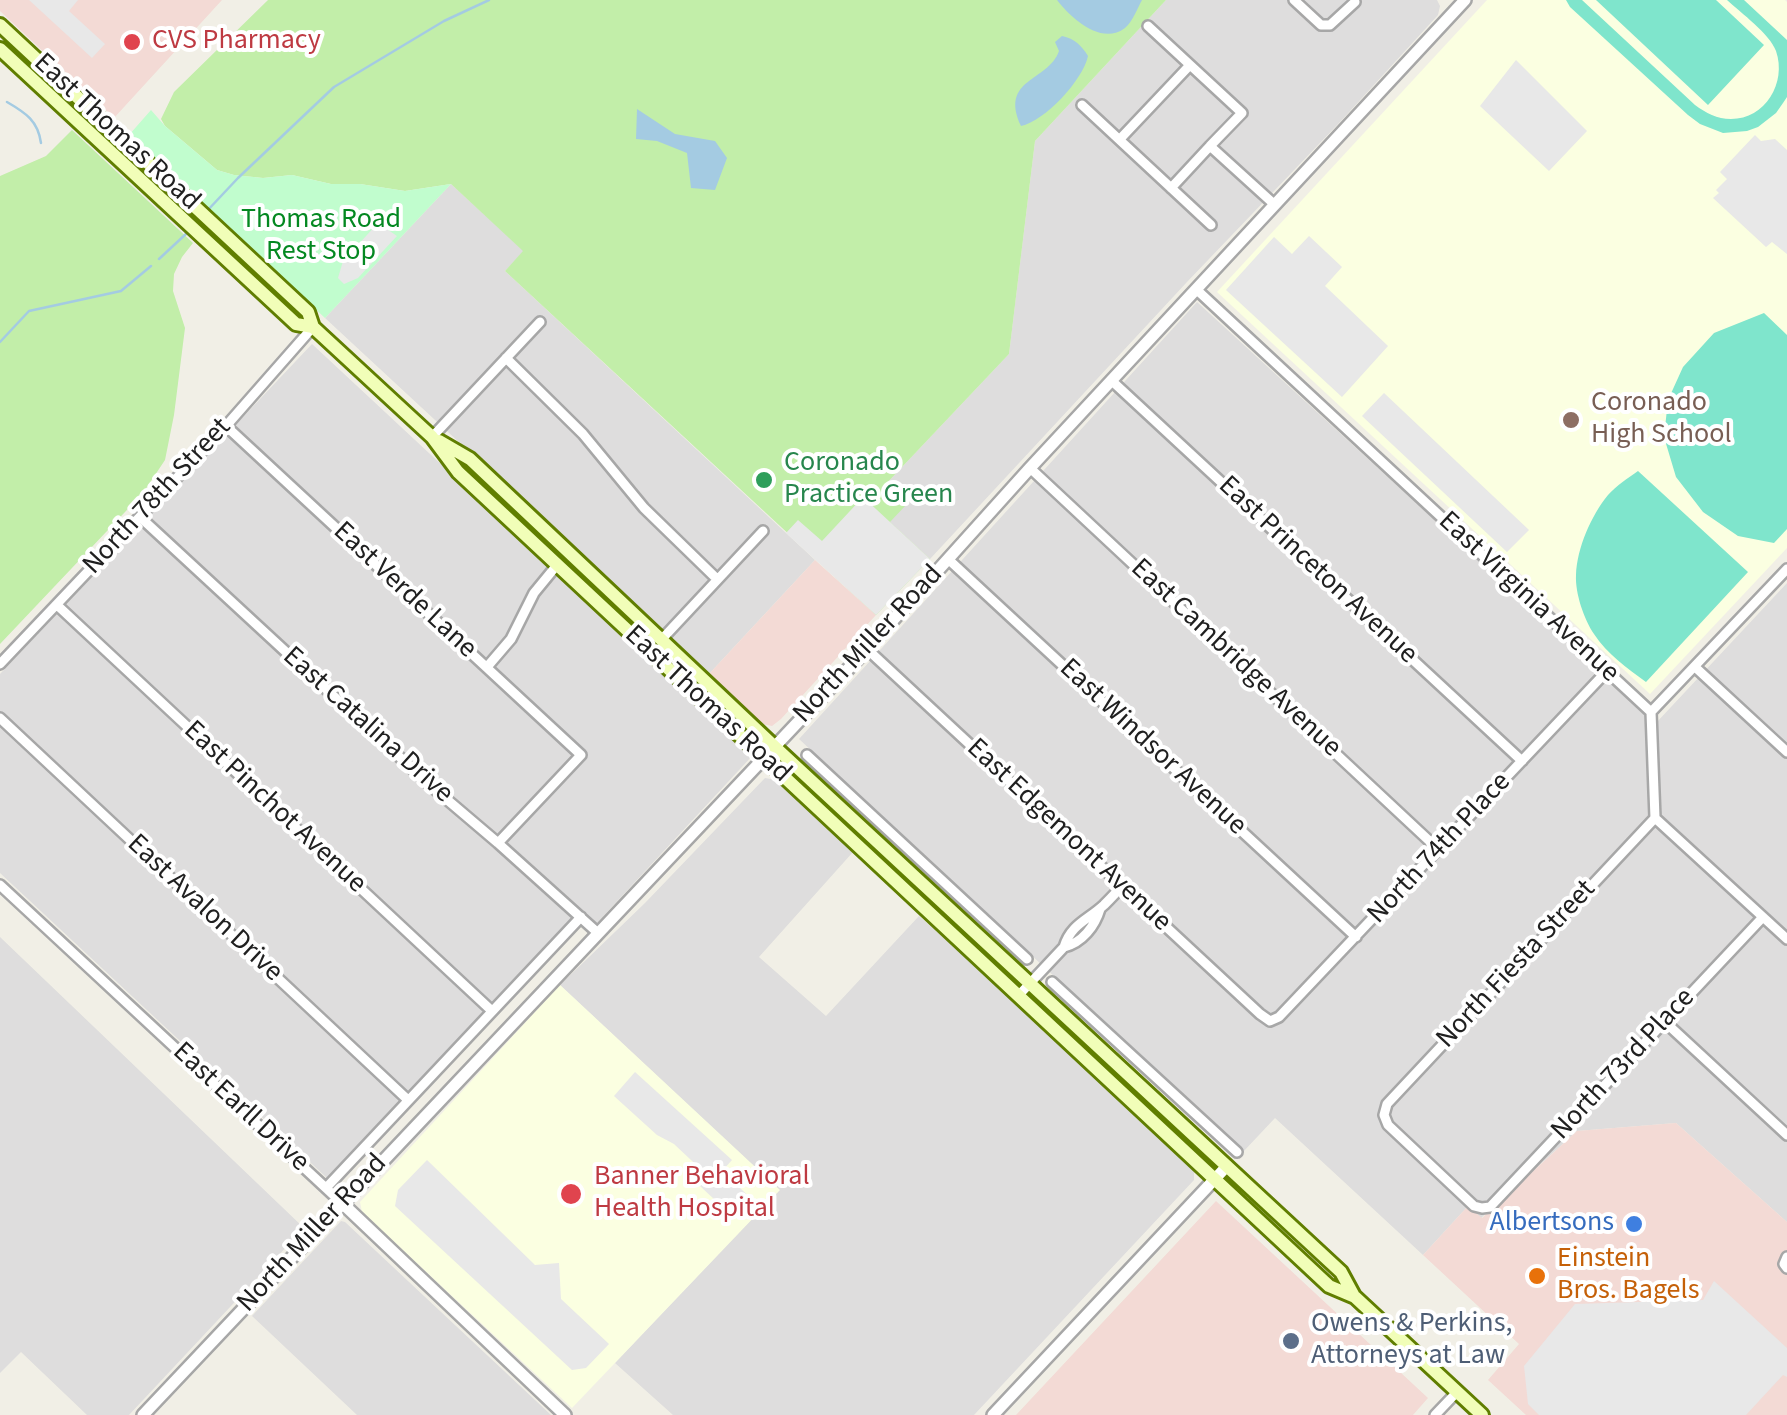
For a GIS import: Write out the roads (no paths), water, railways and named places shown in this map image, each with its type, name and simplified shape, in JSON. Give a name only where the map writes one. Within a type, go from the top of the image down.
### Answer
[{"type":"main road","name":"East Thomas Road","points":[[0,25],[308,312],[313,328]]},
{"type":"main road","points":[[0,41],[10,45],[62,94],[77,97]]},
{"type":"main road","name":"East Thomas Road","points":[[0,49],[296,324],[313,328],[432,438],[458,472],[1329,1286],[1354,1298],[1482,1415]]},
{"type":"main road","name":"East Thomas Road","points":[[432,438],[470,459],[775,747],[854,808],[1005,949],[1031,982],[1068,1007],[1168,1111],[1342,1272],[1354,1298]]},
{"type":"street","points":[[1294,0],[1321,25],[1330,24],[1354,2]]},
{"type":"street","name":"North Miller Road","points":[[143,1415],[867,649],[1458,3]]},
{"type":"street","points":[[1148,26],[1242,114],[1171,188]]},
{"type":"street","points":[[1120,139],[1190,64]]},
{"type":"street","points":[[1082,104],[1211,225]]},
{"type":"street","points":[[1210,146],[1275,205]]},
{"type":"street","name":"East Virginia Avenue","points":[[1197,290],[1652,712]]},
{"type":"street","points":[[432,438],[540,322]]},
{"type":"street","name":"North 78th Street","points":[[0,664],[226,426],[313,328]]},
{"type":"street","points":[[506,358],[583,434],[644,508],[718,580]]},
{"type":"street","name":"East Princeton Avenue","points":[[1112,380],[1522,760]]},
{"type":"street","name":"East Verde Lane","points":[[226,426],[581,755],[498,843]]},
{"type":"street","name":"East Cambridge Avenue","points":[[1030,468],[1439,850]]},
{"type":"street","name":"East Catalina Drive","points":[[140,517],[431,786],[598,933]]},
{"type":"street","points":[[662,639],[763,531]]},
{"type":"street","name":"East Windsor Avenue","points":[[948,559],[1356,937]]},
{"type":"street","points":[[487,667],[511,639],[534,593],[557,565]]},
{"type":"street","points":[[1785,577],[1652,712],[1655,818],[1787,939]]},
{"type":"street","name":"East Pinchot Avenue","points":[[56,605],[492,1011]]},
{"type":"street","name":"East Edgemont Avenue","points":[[867,649],[1270,1020]]},
{"type":"street","points":[[1695,667],[1787,752]]},
{"type":"street","name":"North 74th Place","points":[[1270,1020],[1280,1017],[1606,672]]},
{"type":"street","name":"East Avalon Drive","points":[[0,718],[408,1100]]},
{"type":"street","name":"East Thomas Road","points":[[807,756],[854,808]]},
{"type":"street","name":"North Fiesta Street","points":[[1482,1208],[1474,1206],[1388,1125],[1384,1114],[1387,1104],[1655,818]]},
{"type":"street","name":"East Earll Drive","points":[[0,885],[565,1415]]},
{"type":"street","points":[[1019,995],[1064,947],[1067,937],[1122,886]]},
{"type":"street","name":"North 73rd Place","points":[[1482,1208],[1490,1206],[1763,917]]},
{"type":"street","name":"North Miller Road","points":[[326,1188],[581,918]]},
{"type":"street","points":[[988,967],[1005,949]]},
{"type":"street","name":"East Thomas Road","points":[[1005,949],[1027,959]]},
{"type":"street","name":"East Thomas Road","points":[[1052,982],[1068,1007],[1237,1152]]},
{"type":"street","points":[[1052,1025],[1068,1007]]},
{"type":"street","points":[[1665,1022],[1787,1135]]},
{"type":"street","points":[[1168,1111],[1179,1099]]},
{"type":"street","points":[[993,1415],[1227,1166]]},
{"type":"street","points":[[1435,1415],[1457,1392]]},
{"type":"water","points":[[1057,0],[1142,0],[1125,28],[1106,34],[1078,22]]},
{"type":"water","points":[[1062,36],[1083,49],[1088,56],[1085,66],[1051,108],[1021,126],[1016,110],[1020,89],[1053,61],[1059,51],[1055,42]]},
{"type":"water","points":[[637,109],[675,134],[715,141],[727,158],[715,190],[691,188],[687,153],[657,141],[636,139]]},
{"type":"waterway","points":[[206,212],[334,87],[444,21],[489,0]]},
{"type":"waterway","points":[[7,102],[30,118],[41,143]]},
{"type":"waterway","points":[[159,259],[187,233]]},
{"type":"waterway","points":[[0,342],[29,311],[121,291],[151,266]]},
{"type":"place","name":"CVS Pharmacy","points":[[132,42]]},
{"type":"place","name":"Coronado High School","points":[[1571,420]]},
{"type":"place","name":"Coronado Practice Green","points":[[764,480]]},
{"type":"place","name":"Banner Behavioral Health Hospital","points":[[571,1194]]},
{"type":"place","name":"Albertsons","points":[[1634,1224]]},
{"type":"place","name":"Einstein Bros. Bagels","points":[[1537,1276]]},
{"type":"place","name":"Owens & Perkins, Attorneys at Law","points":[[1291,1341]]},
{"type":"park label","name":"Thomas Road Rest Stop","points":[[321,237]]}]
